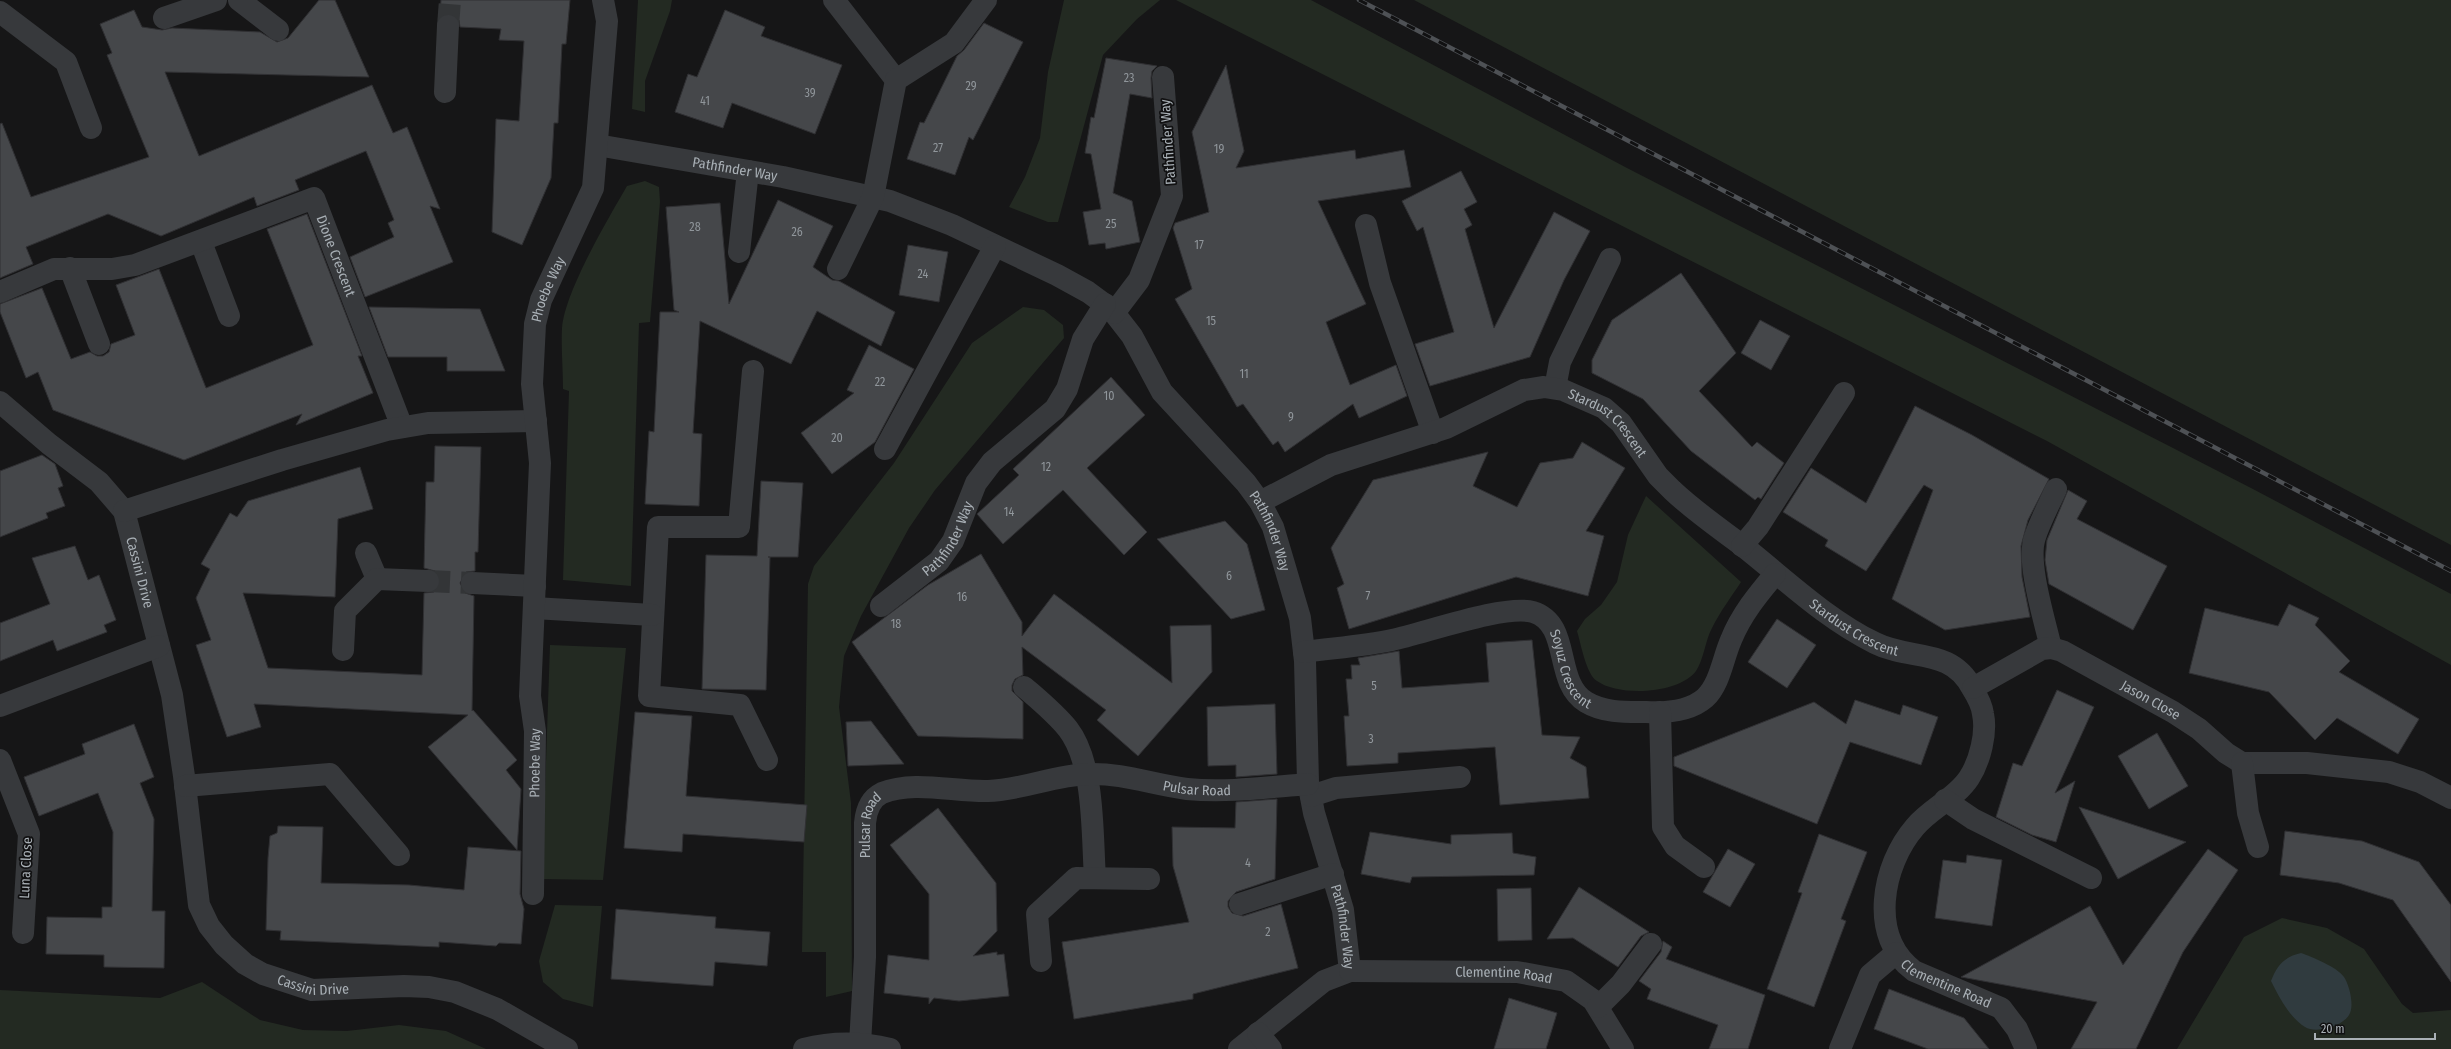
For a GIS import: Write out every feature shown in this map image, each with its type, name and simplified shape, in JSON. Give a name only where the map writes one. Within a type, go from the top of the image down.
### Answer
[{"type":"street","points":[[164,18],[216,0]]},
{"type":"street","points":[[239,0],[278,30]]},
{"type":"street","name":"Phoebe Way","points":[[533,894],[536,731],[530,696],[540,463],[532,384],[538,310],[593,188],[607,21],[603,0]]},
{"type":"street","points":[[834,0],[896,80]]},
{"type":"street","points":[[838,269],[872,197],[896,80],[954,44],[986,0]]},
{"type":"street","points":[[0,12],[66,62],[91,128]]},
{"type":"street","points":[[445,92],[448,26]]},
{"type":"street","name":"Pathfinder Way","points":[[881,606],[938,561],[953,542],[976,483],[992,462],[1055,409],[1067,389],[1084,339],[1110,308],[1139,280],[1172,196],[1163,77]]},
{"type":"street","name":"Pathfinder Way","points":[[597,145],[748,171],[872,197],[917,210],[1057,276],[1110,308],[1132,336],[1162,392],[1246,483],[1260,502],[1273,528],[1300,618],[1304,652],[1309,790],[1343,910],[1350,971],[1335,975],[1324,982],[1264,1041],[1239,1049]]},
{"type":"street","points":[[739,252],[748,171]]},
{"type":"street","name":"Dione Crescent","points":[[0,292],[54,270],[70,268],[112,269],[135,265],[201,242],[314,198],[402,427]]},
{"type":"street","points":[[1366,226],[1380,283],[1432,433]]},
{"type":"street","points":[[201,242],[229,316]]},
{"type":"street","points":[[885,449],[995,246]]},
{"type":"street","name":"Stardust Crescent","points":[[1555,388],[1560,362],[1610,259]]},
{"type":"street","points":[[70,268],[98,344]]},
{"type":"street","points":[[753,371],[739,527],[658,527],[652,615],[649,696],[740,705],[767,760]]},
{"type":"street","name":"Stardust Crescent","points":[[1260,502],[1331,465],[1432,433],[1524,390],[1555,388],[1583,397],[1604,408],[1621,423],[1658,476],[1672,490],[1690,507],[1742,546],[1805,598],[1876,644],[1951,664],[1962,671],[1972,688]]},
{"type":"street","points":[[1742,546],[1758,527],[1844,393]]},
{"type":"street","name":"Cassini Drive","points":[[3,407],[99,482],[124,511],[172,695],[186,786],[199,905],[215,934],[245,964],[283,982],[312,990],[404,986],[429,987],[455,992],[497,1009],[567,1049]]},
{"type":"street","points":[[124,511],[282,460],[367,435],[402,427],[466,421],[536,421]]},
{"type":"street","points":[[1972,688],[2032,653],[2052,648],[2042,609],[2033,555],[2034,538],[2056,489]]},
{"type":"street","points":[[366,553],[377,579]]},
{"type":"street","name":"Soyuz Crescent","points":[[1304,652],[1391,640],[1494,614],[1525,610],[1534,612],[1546,620],[1554,631],[1569,683],[1586,702],[1621,712],[1660,712],[1680,710],[1705,698],[1715,685],[1731,639],[1740,621],[1775,574]]},
{"type":"street","points":[[343,650],[345,611],[377,579],[428,581]]},
{"type":"street","points":[[472,583],[535,586]]},
{"type":"street","points":[[534,608],[652,615]]},
{"type":"street","points":[[0,706],[159,646]]},
{"type":"street","name":"Jason Close","points":[[2052,648],[2062,651],[2173,712],[2199,729],[2226,753],[2242,763]]},
{"type":"street","points":[[1024,687],[1068,730],[1080,750],[1087,774],[1095,878]]},
{"type":"street","name":"Clementine Road","points":[[1972,688],[1983,714],[1982,742],[1969,777],[1958,791],[1927,814],[1914,828],[1891,869],[1886,891],[1884,910],[1890,941],[1904,964],[1914,971],[2001,1008],[2018,1029],[2026,1049]]},
{"type":"street","points":[[1660,712],[1663,827],[1675,846],[1704,867]]},
{"type":"street","name":"Luna Close","points":[[0,760],[29,834],[23,933]]},
{"type":"street","points":[[2258,847],[2248,813],[2242,763],[2307,763],[2389,772],[2420,782],[2451,798]]},
{"type":"street","points":[[186,786],[330,774],[399,855]]},
{"type":"street","name":"Pulsar Road","points":[[860,1044],[865,957],[864,835],[866,813],[871,803],[882,793],[902,789],[920,788],[999,791],[1087,774],[1122,776],[1194,789],[1309,790]]},
{"type":"street","points":[[1309,790],[1460,777]]},
{"type":"street","points":[[1945,800],[1973,819],[2091,878]]},
{"type":"street","points":[[1240,904],[1333,874]]},
{"type":"street","points":[[1041,961],[1037,914],[1076,878],[1149,879]]},
{"type":"street","points":[[1598,1007],[1621,984],[1651,944]]},
{"type":"street","name":"Clementine Road","points":[[1840,1049],[1870,975],[1896,953]]},
{"type":"street","name":"Clementine Road","points":[[1350,971],[1499,971],[1541,975],[1575,985],[1598,1007],[1623,1049]]},
{"type":"street","points":[[804,1049],[835,1044],[860,1044],[890,1049]]},
{"type":"shaded area","points":[[638,0],[672,0],[670,11],[645,81],[645,112],[632,109]]},
{"type":"shaded area","points":[[1064,0],[1160,0],[1137,19],[1103,55],[1058,222],[1048,222],[1009,207],[1025,177],[1040,138],[1048,72]]},
{"type":"shaded area","points":[[1176,0],[1311,0],[1627,168],[2251,488],[2451,594],[2451,665],[2047,441]]},
{"type":"shaded area","points":[[1414,0],[2451,0],[2451,545]]},
{"type":"shaded area","points":[[645,181],[659,187],[660,202],[650,322],[639,323],[631,586],[563,580],[569,391],[563,389],[562,328],[565,313],[588,256],[627,186]]},
{"type":"shaded area","points":[[1023,307],[1044,310],[1063,325],[1064,338],[935,490],[909,528],[861,616],[844,656],[839,707],[851,803],[852,991],[826,997],[826,952],[802,952],[808,584],[814,566],[894,463],[972,343]]},
{"type":"shaded area","points":[[1646,496],[1741,582],[1712,628],[1696,671],[1688,679],[1676,685],[1648,691],[1634,691],[1607,686],[1597,681],[1593,677],[1587,666],[1577,631],[1585,619],[1601,605],[1617,582],[1628,535]]},
{"type":"shaded area","points":[[550,645],[626,648],[603,880],[542,879]]},
{"type":"shaded area","points":[[555,905],[602,906],[593,1007],[563,999],[543,982],[539,961]]},
{"type":"shaded area","points":[[2282,918],[2327,928],[2364,949],[2402,1004],[2413,1013],[2451,1010],[2451,1049],[2177,1049],[2244,937]]},
{"type":"shaded area","points":[[2301,953],[2330,966],[2341,973],[2346,980],[2351,995],[2351,1011],[2346,1019],[2329,1028],[2316,1030],[2310,1029],[2299,1023],[2281,1000],[2271,981],[2273,975],[2282,962]]},
{"type":"shaded area","points":[[202,982],[260,1020],[303,1030],[347,1031],[399,1025],[446,1031],[486,1049],[0,1049],[0,990],[160,998]]},
{"type":"building","points":[[319,0],[335,0],[369,77],[165,72],[199,156],[372,85],[393,133],[407,127],[440,209],[430,206],[453,262],[365,297],[350,257],[394,237],[388,223],[394,220],[366,151],[295,180],[299,190],[257,206],[254,197],[161,236],[108,214],[26,247],[33,264],[0,278],[0,124],[2,123],[31,197],[149,157],[107,55],[112,53],[100,24],[134,10],[142,27],[162,30],[172,28],[260,32],[277,42],[288,38]]},
{"type":"building","points":[[441,0],[570,0],[566,44],[562,44],[558,123],[554,123],[551,178],[522,245],[492,232],[496,119],[519,121],[524,41],[499,40],[501,29],[460,27],[459,20],[449,14],[440,17]]},
{"type":"building","points":[[725,10],[765,27],[761,36],[842,65],[815,134],[732,103],[723,128],[675,112],[688,74],[697,77]]},
{"type":"building","points":[[984,23],[1023,42],[973,140],[969,137],[955,175],[907,159],[920,122],[924,123],[957,56],[964,50]]},
{"type":"building","points":[[1106,58],[1157,66],[1152,71],[1152,98],[1130,94],[1113,193],[1132,201],[1140,242],[1106,249],[1105,243],[1089,245],[1083,212],[1101,209],[1091,154],[1085,153],[1091,117],[1094,118]]},
{"type":"building","points":[[1226,65],[1244,151],[1236,168],[1355,150],[1356,159],[1404,150],[1411,187],[1318,201],[1366,304],[1326,322],[1350,385],[1396,365],[1407,396],[1359,418],[1353,404],[1285,452],[1278,441],[1273,445],[1243,404],[1237,407],[1175,299],[1192,289],[1173,228],[1175,223],[1209,212],[1192,132]]},
{"type":"building","points":[[1461,171],[1477,202],[1464,209],[1472,225],[1465,229],[1494,328],[1554,212],[1590,231],[1564,280],[1530,357],[1430,386],[1415,344],[1454,332],[1423,227],[1417,231],[1402,201]]},
{"type":"building","points":[[778,200],[833,226],[813,267],[832,280],[839,281],[895,312],[881,346],[817,311],[791,364],[700,321],[693,433],[702,434],[699,506],[645,504],[649,431],[654,432],[660,312],[679,312],[674,310],[666,207],[720,203],[729,304]]},
{"type":"building","points":[[307,214],[362,356],[358,356],[373,393],[296,425],[302,414],[184,460],[53,410],[38,372],[26,378],[0,312],[0,304],[42,288],[71,359],[90,352],[97,356],[103,356],[109,352],[111,344],[135,335],[116,285],[159,269],[206,388],[313,345],[267,229]]},
{"type":"building","points":[[908,245],[948,252],[939,302],[899,295]]},
{"type":"building","points":[[1681,273],[1736,353],[1699,391],[1752,447],[1757,442],[1784,463],[1761,499],[1758,497],[1755,500],[1691,451],[1643,399],[1592,373],[1592,360],[1612,320]]},
{"type":"building","points":[[369,307],[480,309],[505,371],[447,371],[447,357],[388,357]]},
{"type":"building","points":[[1760,320],[1790,336],[1771,370],[1741,353]]},
{"type":"building","points":[[869,345],[914,369],[875,442],[832,474],[801,433],[854,393],[847,390]]},
{"type":"building","points":[[1111,377],[1145,415],[1087,468],[1147,532],[1124,555],[1063,490],[1003,544],[977,514],[1019,475],[1013,469]]},
{"type":"building","points":[[1915,406],[1972,435],[2049,479],[2028,520],[2021,546],[2022,577],[2030,617],[1945,630],[1892,599],[1933,490],[1924,485],[1866,571],[1825,546],[1828,540],[1783,512],[1811,468],[1866,503]]},
{"type":"building","points":[[1582,442],[1625,468],[1586,531],[1604,536],[1588,596],[1516,577],[1349,629],[1337,588],[1344,584],[1331,548],[1373,480],[1488,452],[1473,486],[1517,507],[1540,463],[1573,458]]},
{"type":"building","points":[[435,446],[481,447],[478,552],[475,552],[475,571],[466,572],[460,583],[465,593],[474,596],[472,711],[473,710],[517,760],[506,770],[521,789],[517,850],[428,747],[468,715],[254,704],[261,727],[227,737],[196,645],[211,640],[196,598],[210,569],[201,564],[230,513],[237,517],[248,501],[360,467],[373,509],[338,519],[335,597],[243,593],[268,668],[422,675],[424,593],[434,592],[440,582],[435,571],[424,568],[426,482],[434,482]]},
{"type":"building","points":[[42,455],[55,464],[63,486],[58,488],[65,506],[46,513],[48,518],[0,537],[0,471]]},
{"type":"building","points":[[761,481],[803,483],[798,557],[770,557],[766,690],[702,689],[706,555],[757,556]]},
{"type":"building","points":[[2068,490],[2087,501],[2077,519],[2167,566],[2133,630],[2049,584],[2045,560],[2047,540]]},
{"type":"building","points":[[1225,521],[1247,544],[1265,610],[1231,619],[1157,539]]},
{"type":"building","points":[[75,546],[88,580],[99,575],[116,620],[104,625],[107,632],[57,651],[53,640],[0,661],[0,623],[50,604],[32,558]]},
{"type":"building","points":[[981,554],[1022,622],[1022,636],[1054,594],[1172,683],[1170,626],[1211,625],[1212,672],[1138,756],[1097,720],[1106,710],[1022,647],[1023,675],[1015,679],[1012,685],[1012,691],[1023,702],[1023,739],[918,736],[852,642],[928,585]]},
{"type":"building","points":[[2289,604],[2319,618],[2315,625],[2350,661],[2339,672],[2419,719],[2398,754],[2337,718],[2315,740],[2269,692],[2189,673],[2205,608],[2278,626]]},
{"type":"building","points":[[1777,619],[1816,645],[1787,688],[1748,662]]},
{"type":"building","points":[[1532,640],[1542,735],[1580,737],[1570,758],[1586,767],[1589,798],[1500,805],[1495,747],[1398,753],[1398,763],[1347,766],[1344,716],[1349,716],[1346,679],[1352,679],[1351,665],[1360,665],[1358,658],[1399,651],[1402,688],[1489,682],[1486,643]]},
{"type":"building","points":[[2057,690],[2094,707],[2055,793],[2075,781],[2056,842],[2032,835],[1996,817],[2013,763],[2022,766]]},
{"type":"building","points":[[1855,700],[1900,715],[1903,705],[1938,717],[1921,765],[1850,742],[1817,824],[1674,766],[1674,757],[1814,702],[1846,724]]},
{"type":"building","points":[[1275,704],[1277,774],[1236,777],[1236,765],[1208,766],[1207,707]]},
{"type":"building","points":[[635,712],[692,716],[686,796],[807,805],[804,842],[683,834],[682,852],[624,848]]},
{"type":"building","points":[[871,721],[904,764],[848,766],[846,722]]},
{"type":"building","points":[[134,724],[154,777],[140,783],[154,819],[152,911],[165,911],[164,968],[104,967],[104,955],[46,954],[47,917],[102,918],[102,907],[112,907],[113,832],[98,793],[39,816],[24,777],[85,754],[82,744]]},
{"type":"building","points":[[2157,733],[2188,786],[2149,809],[2118,756]]},
{"type":"building","points":[[1277,799],[1275,879],[1236,892],[1228,901],[1228,907],[1232,913],[1243,916],[1281,904],[1298,968],[1193,994],[1193,999],[1074,1019],[1062,942],[1189,922],[1173,866],[1172,827],[1235,828],[1236,802]]},
{"type":"building","points":[[2079,807],[2186,842],[2118,879]]},
{"type":"building","points":[[938,808],[996,883],[997,931],[973,956],[997,952],[997,955],[1004,954],[1009,996],[959,1001],[934,998],[929,1004],[929,998],[884,993],[888,955],[929,960],[929,894],[890,845]]},
{"type":"building","points":[[278,826],[323,827],[321,883],[409,885],[464,890],[468,847],[521,851],[520,894],[524,909],[521,944],[499,943],[496,946],[439,942],[439,947],[280,940],[281,931],[266,930],[270,836],[277,833]]},
{"type":"building","points":[[2285,831],[2362,841],[2419,862],[2451,905],[2451,982],[2393,900],[2339,883],[2280,875]]},
{"type":"building","points":[[1370,832],[1451,844],[1451,835],[1512,833],[1513,853],[1536,857],[1534,875],[1412,877],[1410,883],[1361,874]]},
{"type":"building","points":[[1819,834],[1867,852],[1841,919],[1846,921],[1814,1007],[1767,989],[1802,893],[1798,892]]},
{"type":"building","points":[[1728,849],[1755,864],[1730,907],[1703,892]]},
{"type":"building","points":[[2208,849],[2238,870],[2183,952],[2136,1049],[2071,1049],[2097,1002],[1961,977],[2090,906],[2123,965]]},
{"type":"building","points":[[1967,855],[2002,860],[1992,926],[1935,918],[1943,860],[1966,863]]},
{"type":"building","points":[[1579,887],[1649,932],[1641,936],[1618,967],[1573,938],[1547,939]]},
{"type":"building","points":[[1531,888],[1532,940],[1498,941],[1497,889]]},
{"type":"building","points":[[616,909],[716,917],[715,928],[770,932],[767,966],[715,962],[713,986],[611,979]]},
{"type":"building","points":[[1663,941],[1672,947],[1666,959],[1765,995],[1748,1049],[1709,1049],[1718,1025],[1647,999],[1651,989],[1639,981],[1661,952]]},
{"type":"building","points":[[1889,989],[1964,1018],[1989,1049],[1928,1049],[1874,1029]]},
{"type":"building","points":[[1509,998],[1557,1013],[1546,1049],[1494,1049]]},
{"type":"tunnel","points":[[448,26],[450,0]]},
{"type":"tunnel","points":[[428,581],[472,583]]},
{"type":"railway","points":[[1359,0],[2451,571]]}]
